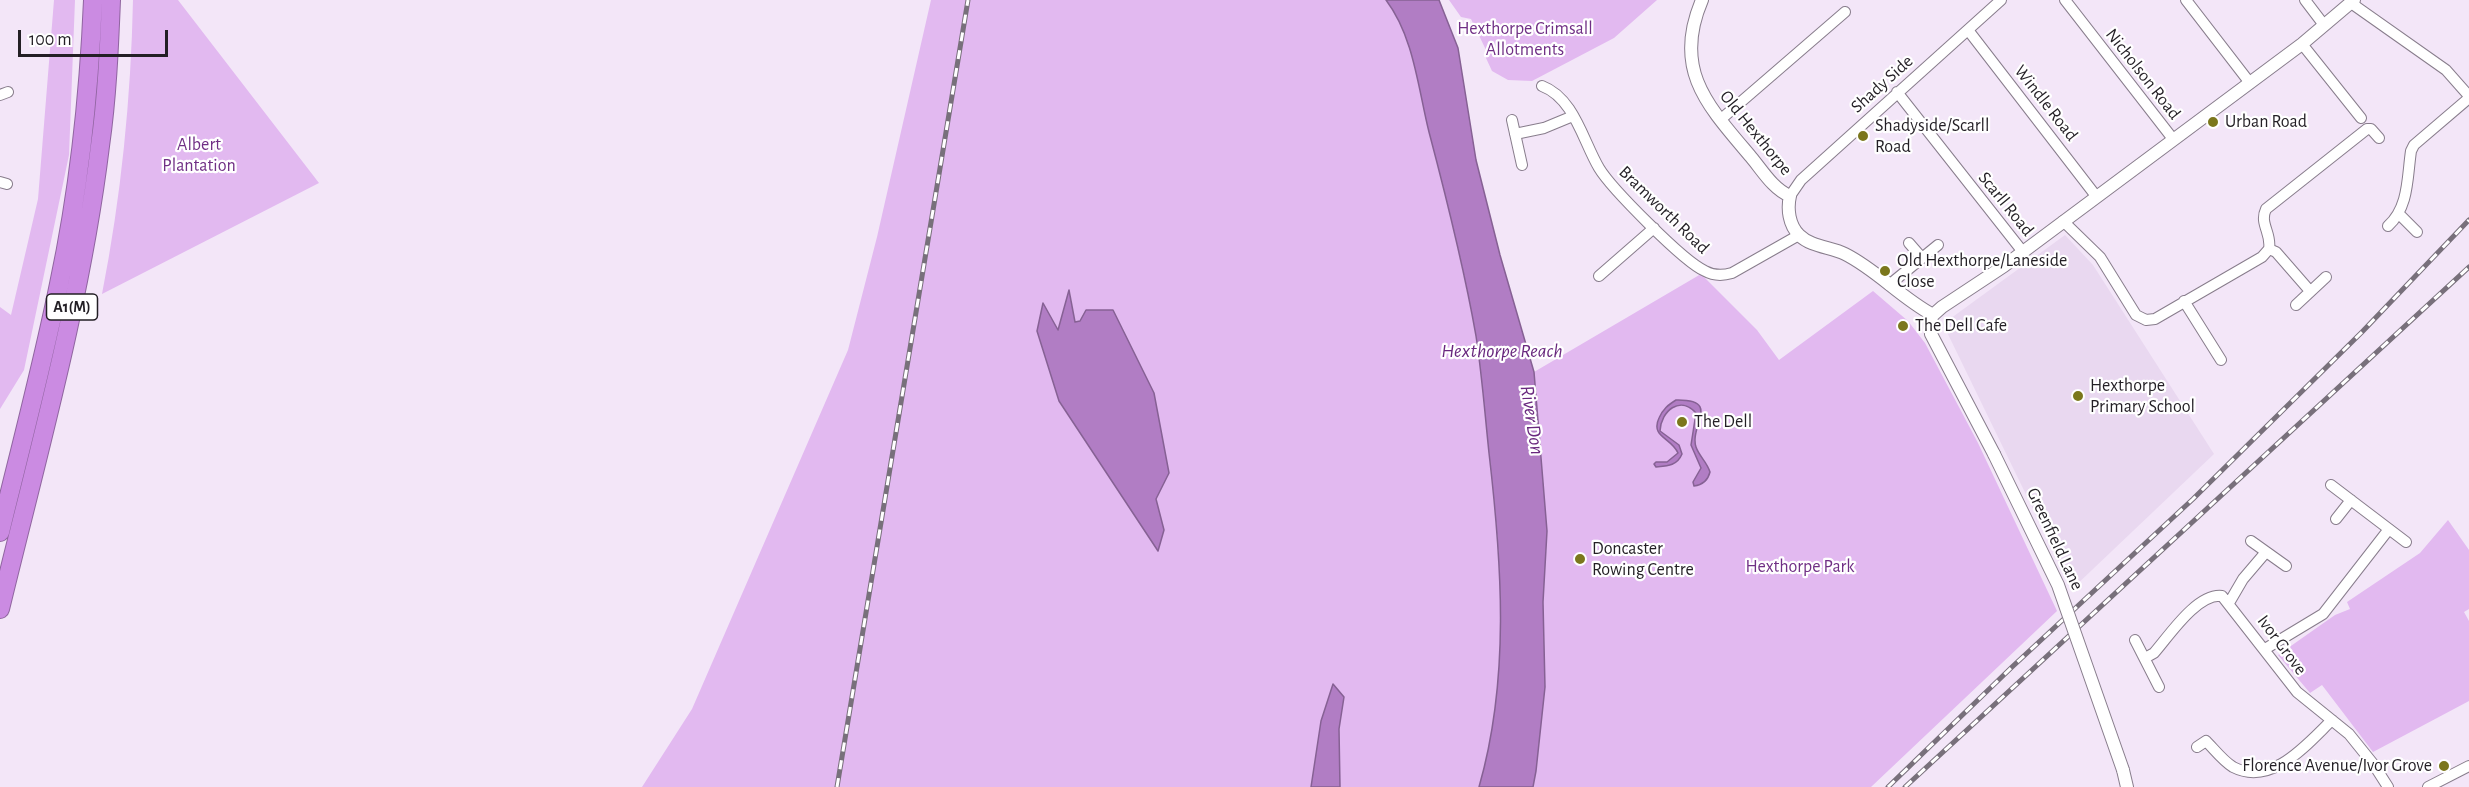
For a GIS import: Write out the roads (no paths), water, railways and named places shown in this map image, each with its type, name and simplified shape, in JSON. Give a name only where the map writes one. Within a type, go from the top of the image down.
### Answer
[{"type":"highway","name":"A1(M)","points":[[0,532],[59,284],[69,231],[83,142],[90,72],[93,0]]},
{"type":"highway","name":"A1(M)","points":[[0,609],[81,266],[100,146],[108,74],[111,0]]},
{"type":"street","name":"Old Hexthorpe","points":[[1702,0],[1694,19],[1691,36],[1693,72],[1705,100],[1720,120],[1777,188],[1790,196],[1790,222],[1799,235]]},
{"type":"street","name":"Shady Side","points":[[1790,196],[1801,180],[2001,0]]},
{"type":"street","name":"Nicholson Road","points":[[2065,0],[2173,139]]},
{"type":"street","points":[[2186,0],[2250,82]]},
{"type":"street","points":[[2304,0],[2324,25]]},
{"type":"street","points":[[1799,235],[1813,244],[1846,255],[1918,308],[1933,315],[2023,252],[2302,44],[2353,2],[2446,70],[2469,97],[2414,145],[2411,151],[2403,206],[2388,226]]},
{"type":"street","points":[[1720,120],[1845,12]]},
{"type":"street","name":"Windle Road","points":[[1968,30],[2097,196]]},
{"type":"street","points":[[2302,44],[2361,118]]},
{"type":"street","name":"Bramworth Road","points":[[1542,86],[1556,92],[1573,116],[1600,170],[1654,228],[1703,271],[1721,276],[1732,273],[1799,235]]},
{"type":"street","name":"Scarll Road","points":[[1897,92],[2023,252]]},
{"type":"street","points":[[1515,134],[1544,128],[1573,116]]},
{"type":"street","points":[[1512,120],[1522,165]]},
{"type":"street","points":[[2063,220],[2100,257],[2140,318],[2155,319],[2262,257],[2270,249],[2270,237],[2262,221],[2266,209],[2367,129],[2372,129],[2379,138]]},
{"type":"street","points":[[2399,214],[2417,232]]},
{"type":"street","points":[[1599,276],[1654,228]]},
{"type":"street","points":[[1909,243],[1922,258]]},
{"type":"street","points":[[1889,285],[1938,245]]},
{"type":"street","points":[[2270,249],[2276,252],[2310,291]]},
{"type":"street","points":[[2296,304],[2326,277]]},
{"type":"street","points":[[2184,301],[2221,360]]},
{"type":"street","name":"Greenfield Lane","points":[[1933,315],[1930,321],[1931,334],[1994,454],[2058,585],[2127,787]]},
{"type":"street","points":[[2331,485],[2406,542]]},
{"type":"street","points":[[2336,519],[2351,500]]},
{"type":"street","points":[[2265,649],[2323,614],[2389,528]]},
{"type":"street","points":[[2252,541],[2286,566]]},
{"type":"street","points":[[2145,658],[2154,653],[2204,599],[2214,595],[2222,596],[2229,603],[2242,579],[2266,552]]},
{"type":"street","name":"Ivor Grove","points":[[2229,603],[2297,692],[2349,734],[2388,787]]},
{"type":"street","points":[[2135,640],[2158,687]]},
{"type":"street","points":[[2197,747],[2206,741],[2233,767],[2250,773],[2268,773],[2286,763],[2332,720]]},
{"type":"street","points":[[2428,787],[2469,766]]},
{"type":"water","points":[[1386,0],[1439,0],[1458,48],[1476,160],[1500,255],[1534,372],[1547,531],[1543,602],[1545,687],[1533,787],[1479,787],[1489,746],[1495,705],[1500,621],[1500,579],[1494,495],[1480,365],[1461,259],[1414,63],[1403,30]]},
{"type":"water","points":[[1069,290],[1075,322],[1080,321],[1086,310],[1113,310],[1154,393],[1169,473],[1156,499],[1164,530],[1158,551],[1059,401],[1037,331],[1043,303],[1058,330]]},
{"type":"water","points":[[1676,400],[1690,401],[1698,404],[1701,409],[1696,431],[1696,447],[1710,472],[1705,482],[1700,485],[1694,486],[1693,482],[1701,468],[1691,445],[1696,413],[1684,405],[1672,408],[1668,412],[1660,431],[1679,445],[1682,454],[1680,458],[1668,466],[1656,467],[1654,464],[1667,462],[1678,453],[1657,429],[1659,418],[1664,410]]},
{"type":"water","points":[[1333,684],[1344,697],[1339,729],[1340,787],[1311,787],[1321,721]]},
{"type":"railway","points":[[837,787],[968,0]]},
{"type":"railway","points":[[1888,787],[2012,667],[2193,499],[2362,332],[2469,220]]},
{"type":"railway","points":[[1905,787],[2469,267]]},
{"type":"place","name":"Urban Road","points":[[2213,122]]},
{"type":"place","name":"Shadyside/Scarll Road","points":[[1863,136]]},
{"type":"place","name":"Old Hexthorpe/Laneside Close","points":[[1885,271]]},
{"type":"place","name":"The Dell Cafe","points":[[1903,326]]},
{"type":"place","name":"Hexthorpe Primary School","points":[[2078,396]]},
{"type":"place","name":"The Dell","points":[[1682,422]]},
{"type":"place","name":"Doncaster Rowing Centre","points":[[1580,559]]},
{"type":"place","name":"Florence Avenue/Ivor Grove","points":[[2444,766]]},
{"type":"park label","name":"Hexthorpe Crimsall Allotments","points":[[1525,39]]},
{"type":"park label","name":"Albert Plantation","points":[[199,155]]},
{"type":"park label","name":"Hexthorpe Park","points":[[1800,567]]},
{"type":"water label","name":"Hexthorpe Reach","points":[[1502,351]]},
{"type":"water label","name":"River Don","points":[[1532,420]]}]
